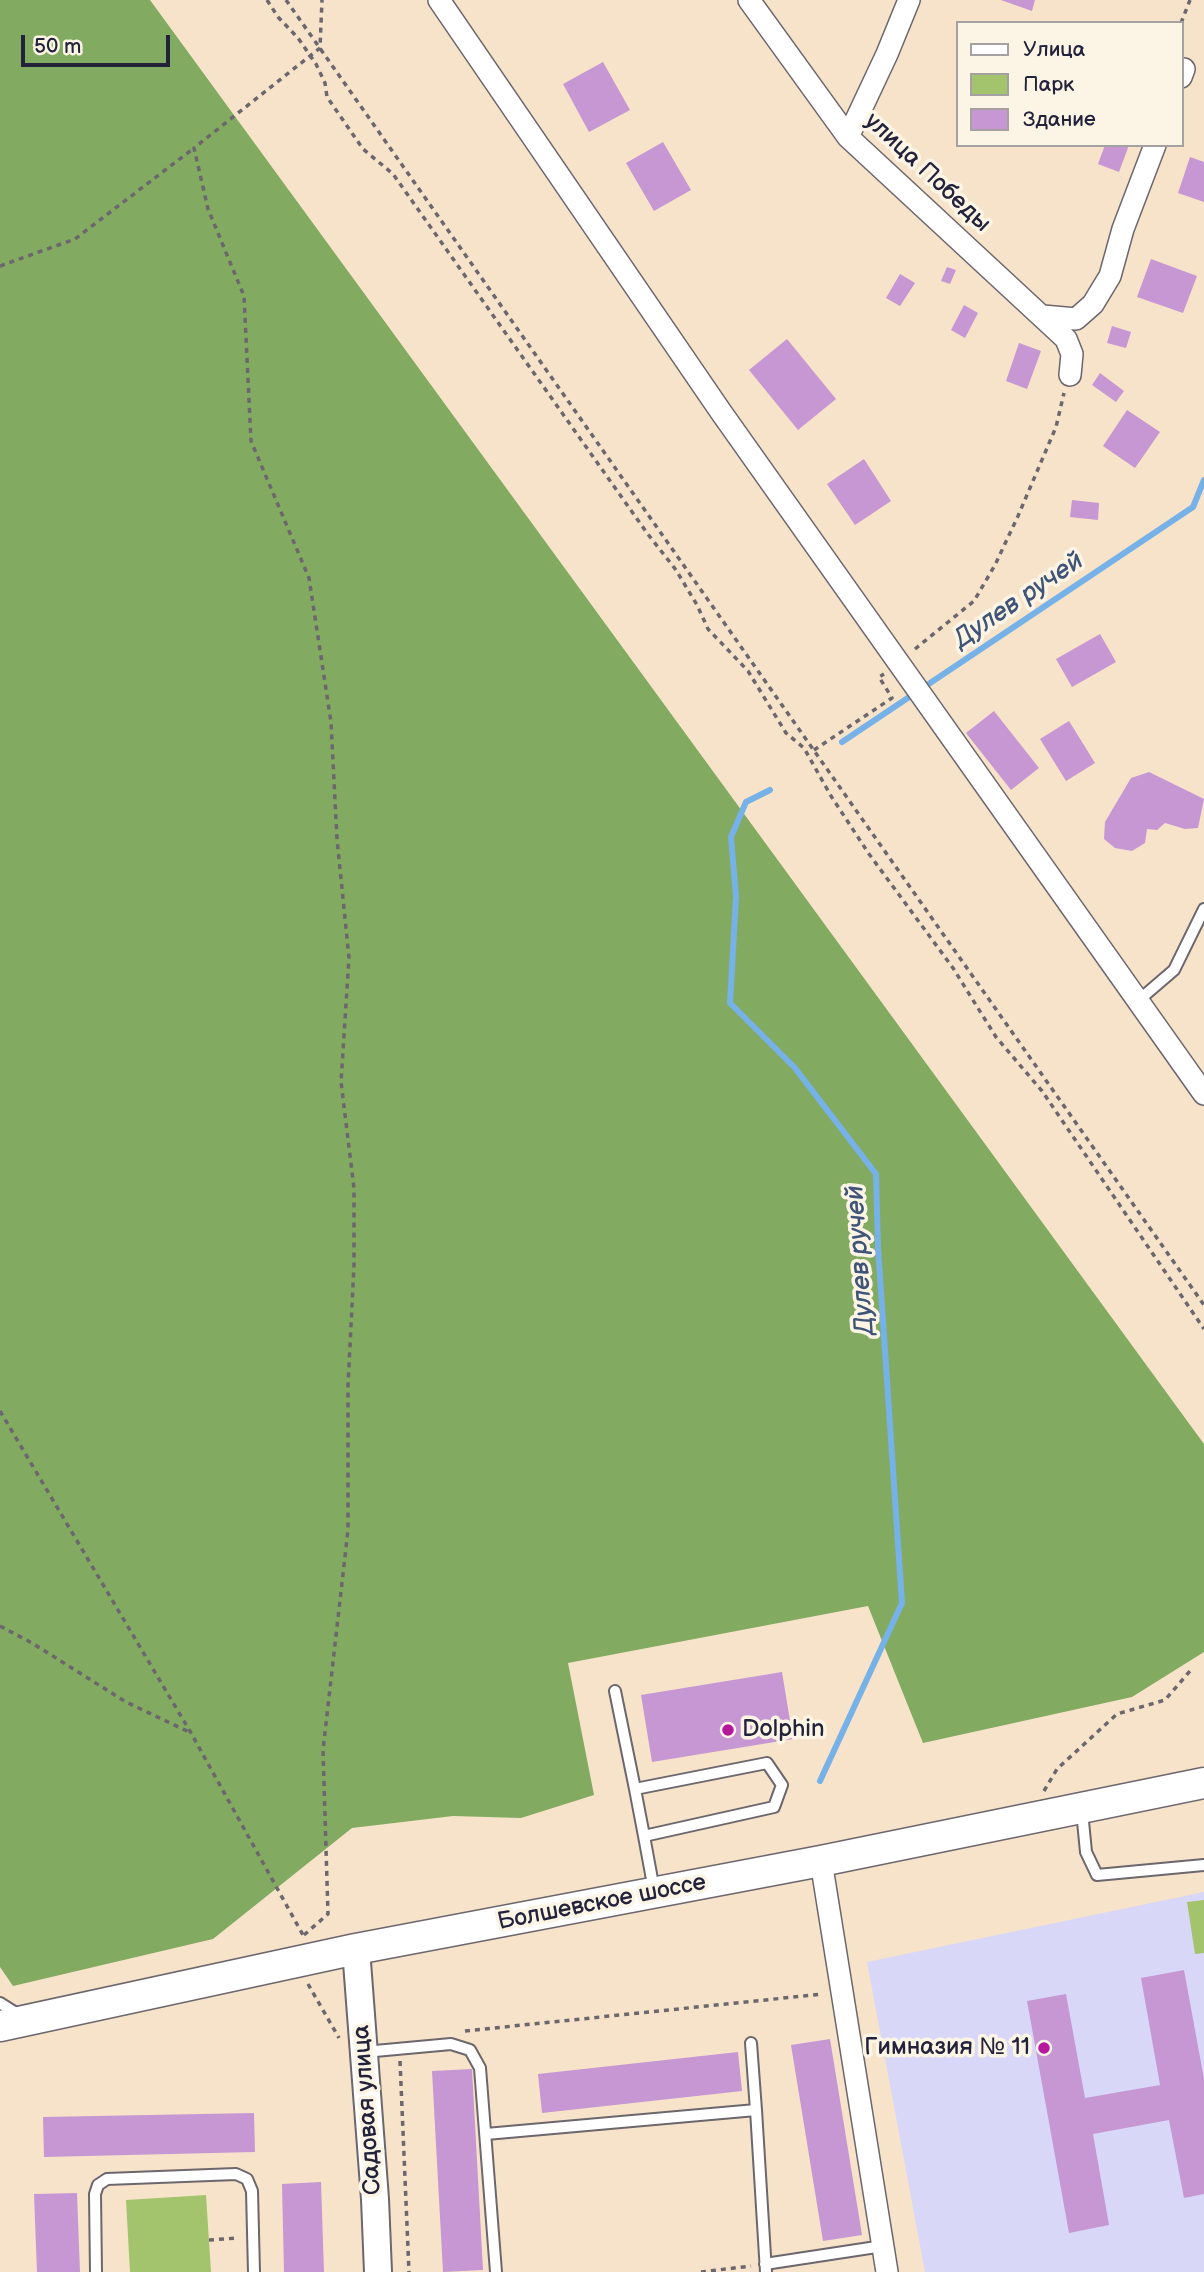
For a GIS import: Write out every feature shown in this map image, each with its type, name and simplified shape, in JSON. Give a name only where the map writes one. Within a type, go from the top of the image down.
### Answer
[{"type":"main road","name":"Болшевское шоссе","points":[[13,2024],[356,1949],[821,1861],[1204,1783]]},
{"type":"street","points":[[439,0],[721,412],[1204,1094]]},
{"type":"street","name":"улица Победы","points":[[749,0],[848,137],[1066,339],[1072,354],[1070,374]]},
{"type":"street","points":[[848,137],[909,0]]},
{"type":"street","points":[[1042,316],[1076,319],[1093,304],[1110,276],[1123,229],[1154,147]]},
{"type":"street","points":[[821,1861],[887,2272]]},
{"type":"street","name":"Садовая улица","points":[[356,1949],[378,2272]]},
{"type":"lane","points":[[1139,1000],[1174,970],[1204,909]]},
{"type":"lane","points":[[615,1691],[655,1893]]},
{"type":"lane","points":[[635,1788],[766,1763],[782,1785],[774,1807],[644,1836]]},
{"type":"lane","points":[[1082,1809],[1086,1852],[1097,1875],[1204,1865]]},
{"type":"lane","points":[[0,2003],[13,2024]]},
{"type":"lane","points":[[751,2043],[766,2268],[883,2246]]},
{"type":"lane","points":[[363,2047],[400,2049],[451,2044],[470,2050],[480,2068],[496,2272]]},
{"type":"lane","points":[[486,2134],[756,2110]]},
{"type":"lane","points":[[96,2272],[94,2194],[97,2185],[107,2179],[236,2174],[247,2179],[253,2191],[254,2272]]},
{"type":"path","points":[[267,0],[310,55],[325,83],[327,97],[363,149],[393,174],[676,570],[708,629],[748,671],[786,733],[804,748],[869,854],[953,968],[996,1037],[1042,1091],[1204,1329]]},
{"type":"path","points":[[286,0],[1204,1305]]},
{"type":"path","points":[[320,48],[322,0]]},
{"type":"path","points":[[1182,21],[1189,0]]},
{"type":"path","points":[[0,266],[75,239],[320,48]]},
{"type":"path","points":[[194,148],[208,209],[244,296],[251,441],[309,578],[331,722],[337,839],[349,958],[341,1082],[354,1188],[354,1265],[348,1386],[348,1530],[323,1750],[328,1914],[304,1935],[291,1938]]},
{"type":"path","points":[[904,670],[974,601],[995,565],[1056,428],[1070,374]]},
{"type":"path","points":[[808,755],[892,698]]},
{"type":"path","points":[[0,1411],[191,1733],[304,1935]]},
{"type":"path","points":[[0,1626],[126,1702],[191,1733]]},
{"type":"path","points":[[1026,1820],[1057,1769],[1116,1714],[1165,1700],[1190,1671]]},
{"type":"path","points":[[304,1977],[342,2044],[363,2047]]},
{"type":"path","points":[[455,2032],[828,1994]]},
{"type":"path","points":[[400,2049],[409,2272]]},
{"type":"path","points":[[209,2240],[253,2238]]},
{"type":"path","points":[[701,2272],[766,2268]]},
{"type":"shaded area","name":"Гимназия № 11","points":[[1204,1892],[1204,2272],[925,2272],[867,1962]]},
{"type":"green space","points":[[0,0],[150,0],[1204,1444],[1204,1652],[1132,1697],[923,1743],[868,1606],[568,1663],[594,1795],[521,1818],[453,1816],[352,1828],[213,1939],[13,1986],[0,1967]]},
{"type":"green space","points":[[1204,1900],[1204,1953],[1195,1954],[1187,1902]]},
{"type":"green space","points":[[206,2195],[211,2272],[130,2272],[126,2200]]},
{"type":"building","points":[[1001,0],[1035,0],[1032,11]]},
{"type":"building","points":[[603,62],[630,110],[589,132],[563,84]]},
{"type":"building","points":[[663,142],[691,190],[654,211],[626,163]]},
{"type":"building","points":[[1104,147],[1128,147],[1119,172],[1098,164]]},
{"type":"building","points":[[1190,157],[1204,162],[1204,202],[1178,193]]},
{"type":"building","points":[[1151,259],[1197,276],[1183,313],[1137,297]]},
{"type":"building","points":[[947,267],[956,270],[950,284],[941,281]]},
{"type":"building","points":[[900,274],[915,283],[900,306],[886,298]]},
{"type":"building","points":[[964,305],[978,313],[965,338],[951,330]]},
{"type":"building","points":[[1112,326],[1131,332],[1126,348],[1107,343]]},
{"type":"building","points":[[787,339],[836,399],[798,430],[749,370]]},
{"type":"building","points":[[1019,343],[1041,351],[1027,389],[1006,381]]},
{"type":"building","points":[[1100,373],[1124,391],[1116,402],[1092,385]]},
{"type":"building","points":[[1127,410],[1160,432],[1135,468],[1103,446]]},
{"type":"building","points":[[864,459],[891,501],[855,525],[827,484]]},
{"type":"building","points":[[1072,500],[1099,503],[1098,520],[1070,517]]},
{"type":"building","points":[[1100,634],[1116,662],[1072,687],[1056,659]]},
{"type":"building","points":[[994,711],[1039,768],[1011,790],[966,733]]},
{"type":"building","points":[[1069,721],[1095,763],[1066,781],[1040,739]]},
{"type":"building","points":[[1149,772],[1204,799],[1198,828],[1185,829],[1165,823],[1157,830],[1147,829],[1145,843],[1132,851],[1115,848],[1104,839],[1105,822],[1131,778]]},
{"type":"building","points":[[782,1672],[793,1739],[652,1762],[641,1695]]},
{"type":"building","points":[[1184,1970],[1204,2079],[1204,2194],[1184,2198],[1169,2120],[1093,2134],[1109,2225],[1069,2233],[1027,2001],[1066,1994],[1085,2098],[1160,2085],[1141,1978]]},
{"type":"building","points":[[830,2039],[862,2235],[823,2241],[791,2045]]},
{"type":"building","points":[[738,2052],[742,2091],[542,2113],[538,2074]]},
{"type":"building","points":[[472,2069],[483,2270],[443,2272],[432,2071]]},
{"type":"building","points":[[254,2113],[255,2152],[44,2157],[43,2117]]},
{"type":"building","points":[[321,2182],[324,2272],[284,2272],[282,2184]]},
{"type":"building","points":[[77,2193],[80,2272],[37,2272],[34,2194]]},
{"type":"waterway","name":"Дулев ручей","points":[[842,742],[1193,507],[1204,480]]},
{"type":"waterway","name":"Дулев ручей","points":[[770,790],[746,802],[731,837],[736,897],[730,1003],[795,1068],[876,1174],[878,1247],[902,1603],[820,1781]]},
{"type":"place","name":"Dolphin","points":[[728,1730]]},
{"type":"place","name":"Гимназия № 11","points":[[1044,2048]]}]
